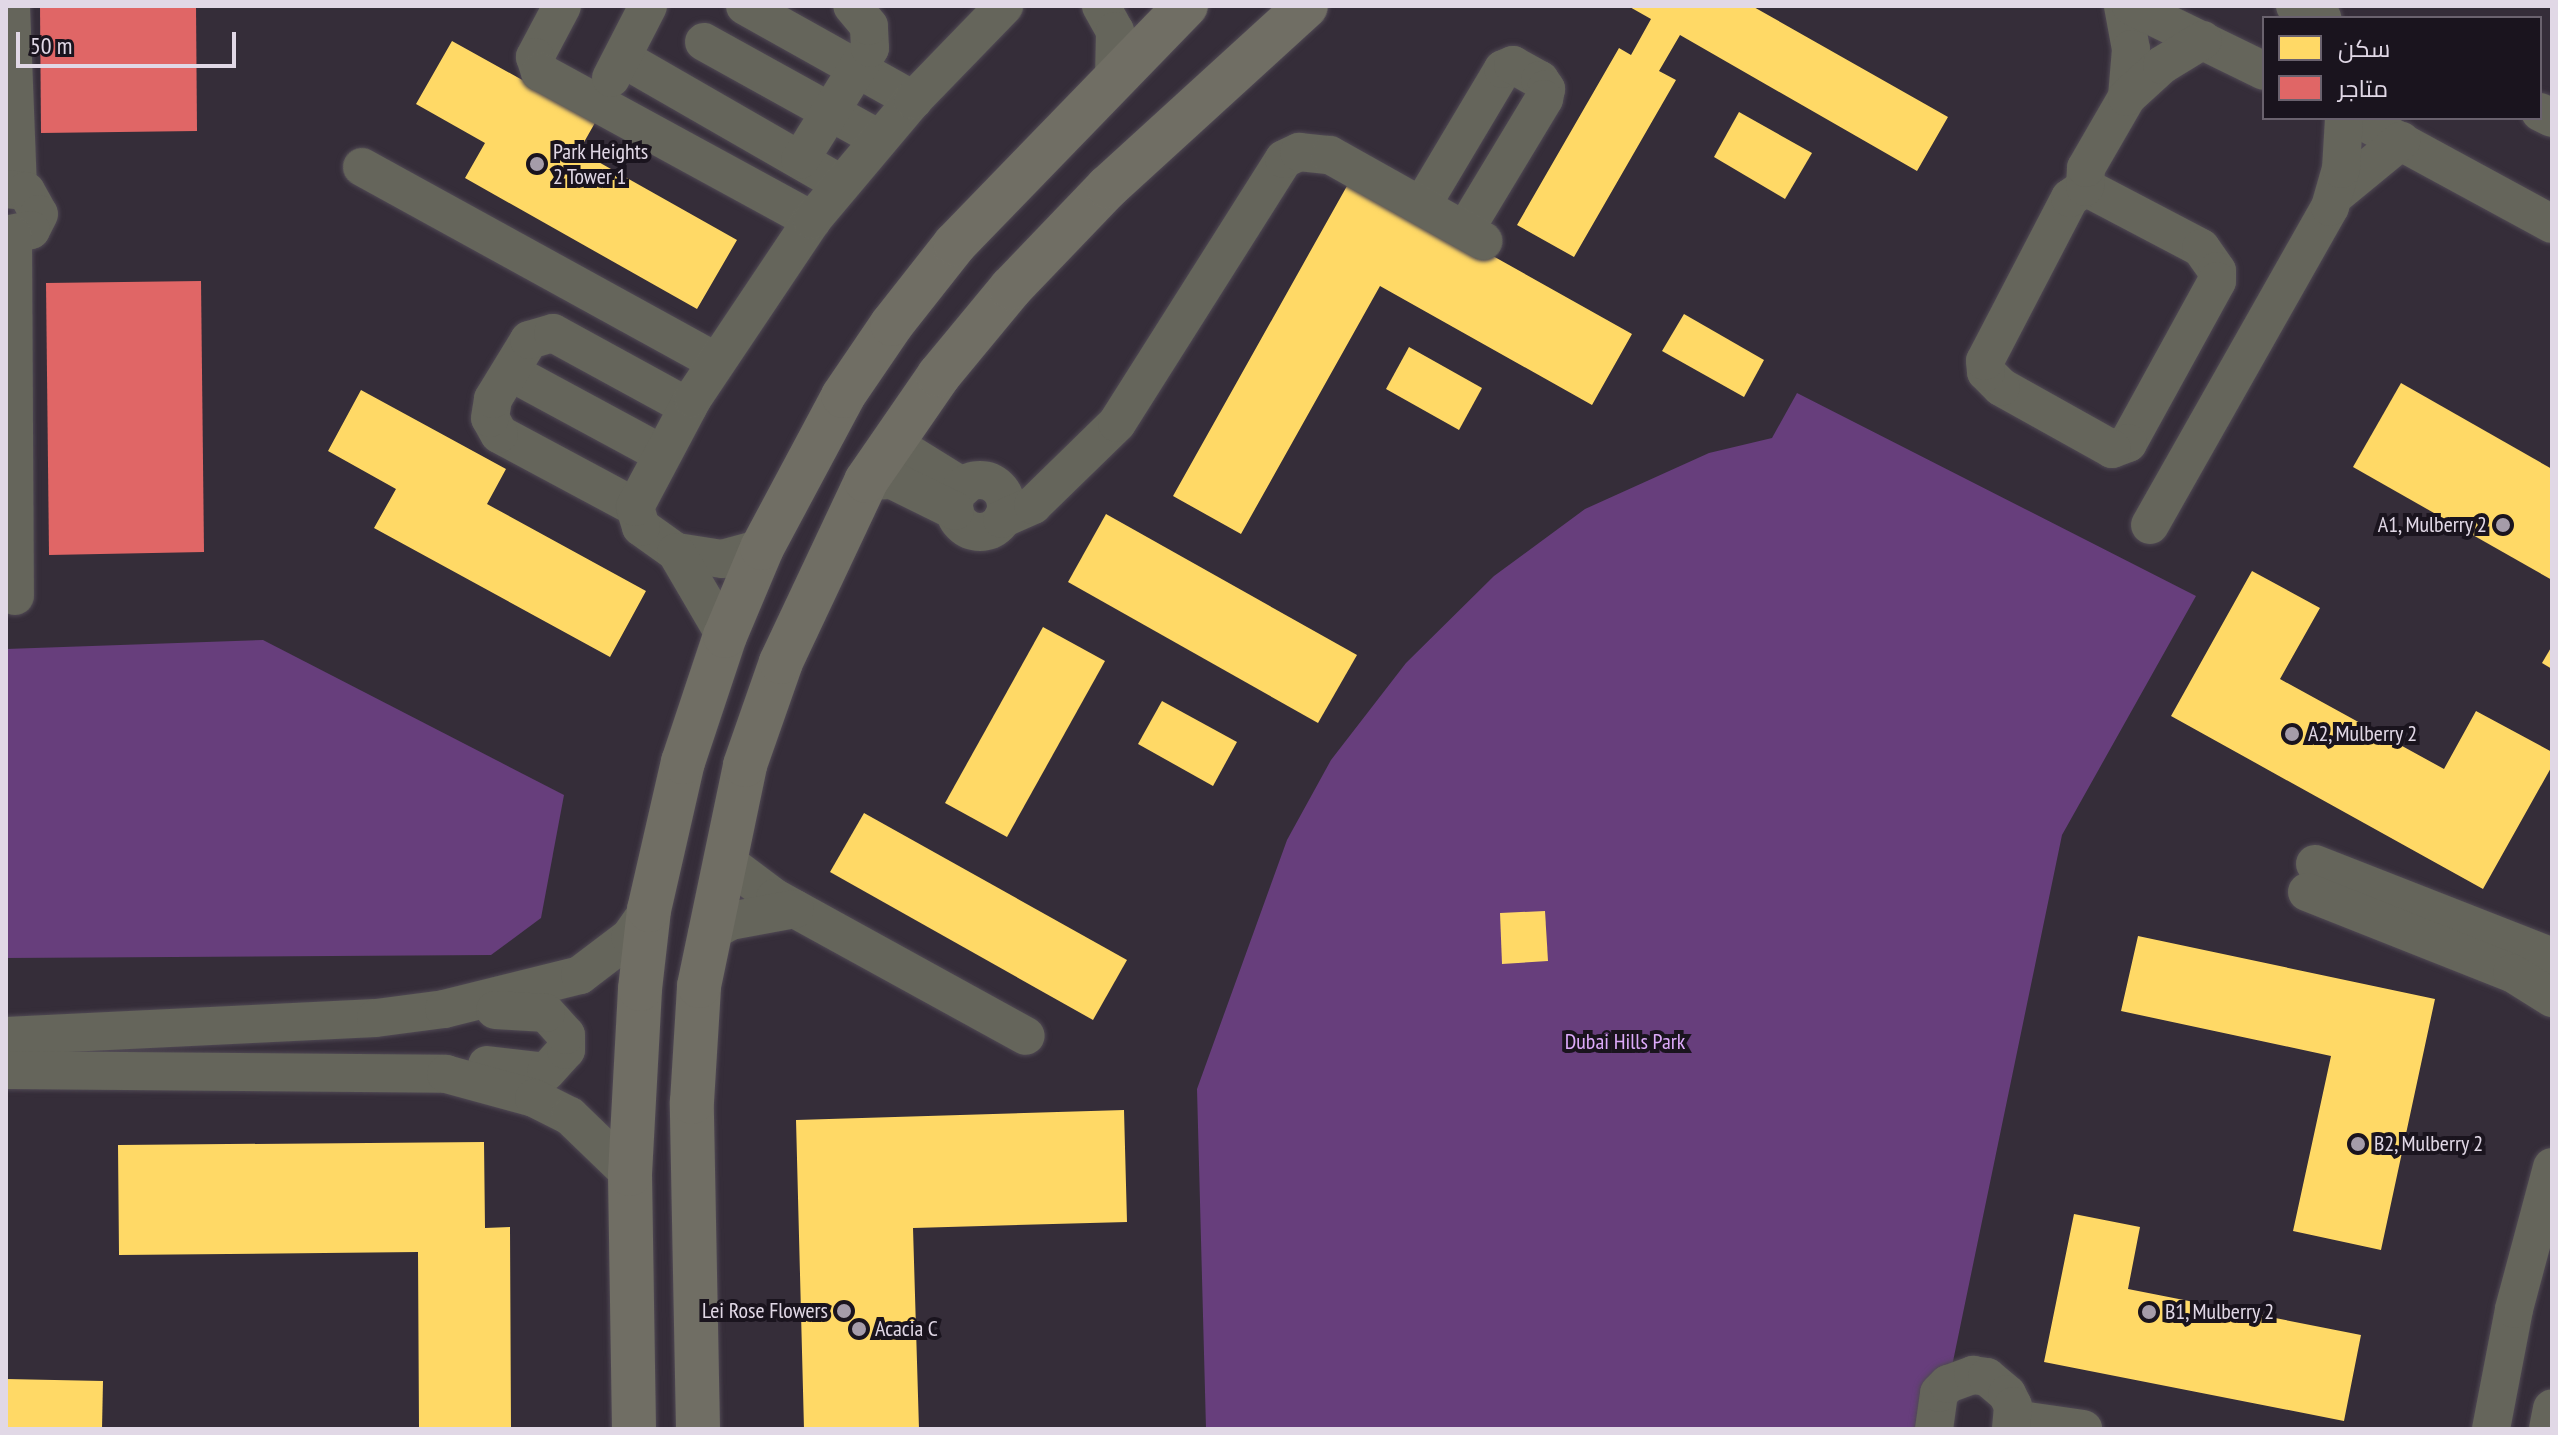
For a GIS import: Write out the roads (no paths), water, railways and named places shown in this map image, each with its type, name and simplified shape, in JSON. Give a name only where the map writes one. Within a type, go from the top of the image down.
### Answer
[{"type":"main road","points":[[634,1429],[630,1174],[634,1047],[649,910],[683,762],[725,636],[762,548],[843,396],[892,324],[955,244],[1186,6]]},
{"type":"main road","points":[[698,1429],[692,1102],[707,934],[745,765],[781,662],[866,481],[939,375],[1011,288],[1142,153],[1301,8]]},
{"type":"street","points":[[11,6],[10,188],[33,196],[39,214],[31,230],[10,236],[15,596]]},
{"type":"street","points":[[562,6],[535,57],[535,68],[812,220]]},
{"type":"street","points":[[598,102],[648,6]]},
{"type":"street","points":[[745,6],[860,67],[913,100]]},
{"type":"street","points":[[800,160],[860,67],[871,37],[864,16],[852,6]]},
{"type":"street","points":[[725,636],[676,552],[641,527],[635,507],[688,407],[812,220],[913,100],[1004,6]]},
{"type":"street","points":[[1101,6],[1115,31],[1114,78]]},
{"type":"street","points":[[2123,6],[2131,49],[2127,97]]},
{"type":"street","points":[[2131,6],[2262,70]]},
{"type":"street","points":[[2295,6],[2318,16]]},
{"type":"street","points":[[2085,187],[2086,168],[2127,97],[2162,65],[2203,40]]},
{"type":"street","points":[[704,42],[879,139]]},
{"type":"street","points":[[622,58],[841,184]]},
{"type":"street","points":[[866,481],[892,480],[980,502],[1033,505],[1055,480],[1117,423],[1284,159],[1307,152],[1330,155],[1474,236],[1544,99],[1546,89],[1540,80],[1513,65],[1503,69],[1422,205]]},
{"type":"street","points":[[2334,196],[2344,120]]},
{"type":"street","points":[[2361,120],[2546,216]]},
{"type":"street","points":[[2150,525],[2334,196],[2401,141]]},
{"type":"street","points":[[362,167],[716,362]]},
{"type":"street","points":[[2085,187],[2103,192],[2201,248],[2217,271],[2217,281],[2128,443],[2112,449],[2001,387],[1986,372],[1985,361],[2070,198],[2085,187]]},
{"type":"street","points":[[635,507],[499,434],[490,418],[493,399],[529,340],[553,333],[688,407]]},
{"type":"street","points":[[527,381],[662,454]]},
{"type":"street","points":[[892,443],[980,502]]},
{"type":"street","points":[[676,552],[722,559],[762,548]]},
{"type":"street","points":[[723,859],[795,909],[1026,1036]]},
{"type":"street","points":[[2552,957],[2311,878],[2512,973],[2552,998]]},
{"type":"street","points":[[707,934],[730,921],[795,909]]},
{"type":"street","points":[[8,1062],[138,1029],[376,1018],[444,1009],[580,975],[630,937],[649,910]]},
{"type":"street","points":[[8,1062],[446,1074],[489,1065],[546,1072],[566,1050],[566,1035],[546,1013],[444,1009]]},
{"type":"street","points":[[6,1015],[85,1015],[138,1029]]},
{"type":"street","points":[[446,1074],[534,1098],[570,1116],[630,1174]]},
{"type":"street","points":[[2491,1429],[2514,1309],[2552,1167]]},
{"type":"street","points":[[1934,1429],[1939,1393],[1960,1377],[1973,1375],[1999,1384],[2013,1406],[2013,1424],[2083,1429]]},
{"type":"street","points":[[2548,1429],[2552,1408]]},
{"type":"place","name":"Park Heights 2 Tower 1","points":[[537,164]]},
{"type":"place","name":"A1, Mulberry 2","points":[[2503,525]]},
{"type":"place","name":"A2, Mulberry 2","points":[[2292,734]]},
{"type":"place","name":"B2, Mulberry 2","points":[[2358,1144]]},
{"type":"place","name":"Lei Rose Flowers","points":[[844,1311]]},
{"type":"place","name":"B1, Mulberry 2","points":[[2149,1312]]},
{"type":"place","name":"Acacia C","points":[[859,1329]]},
{"type":"park label","name":"Dubai Hills Park","points":[[1625,1042]]}]
